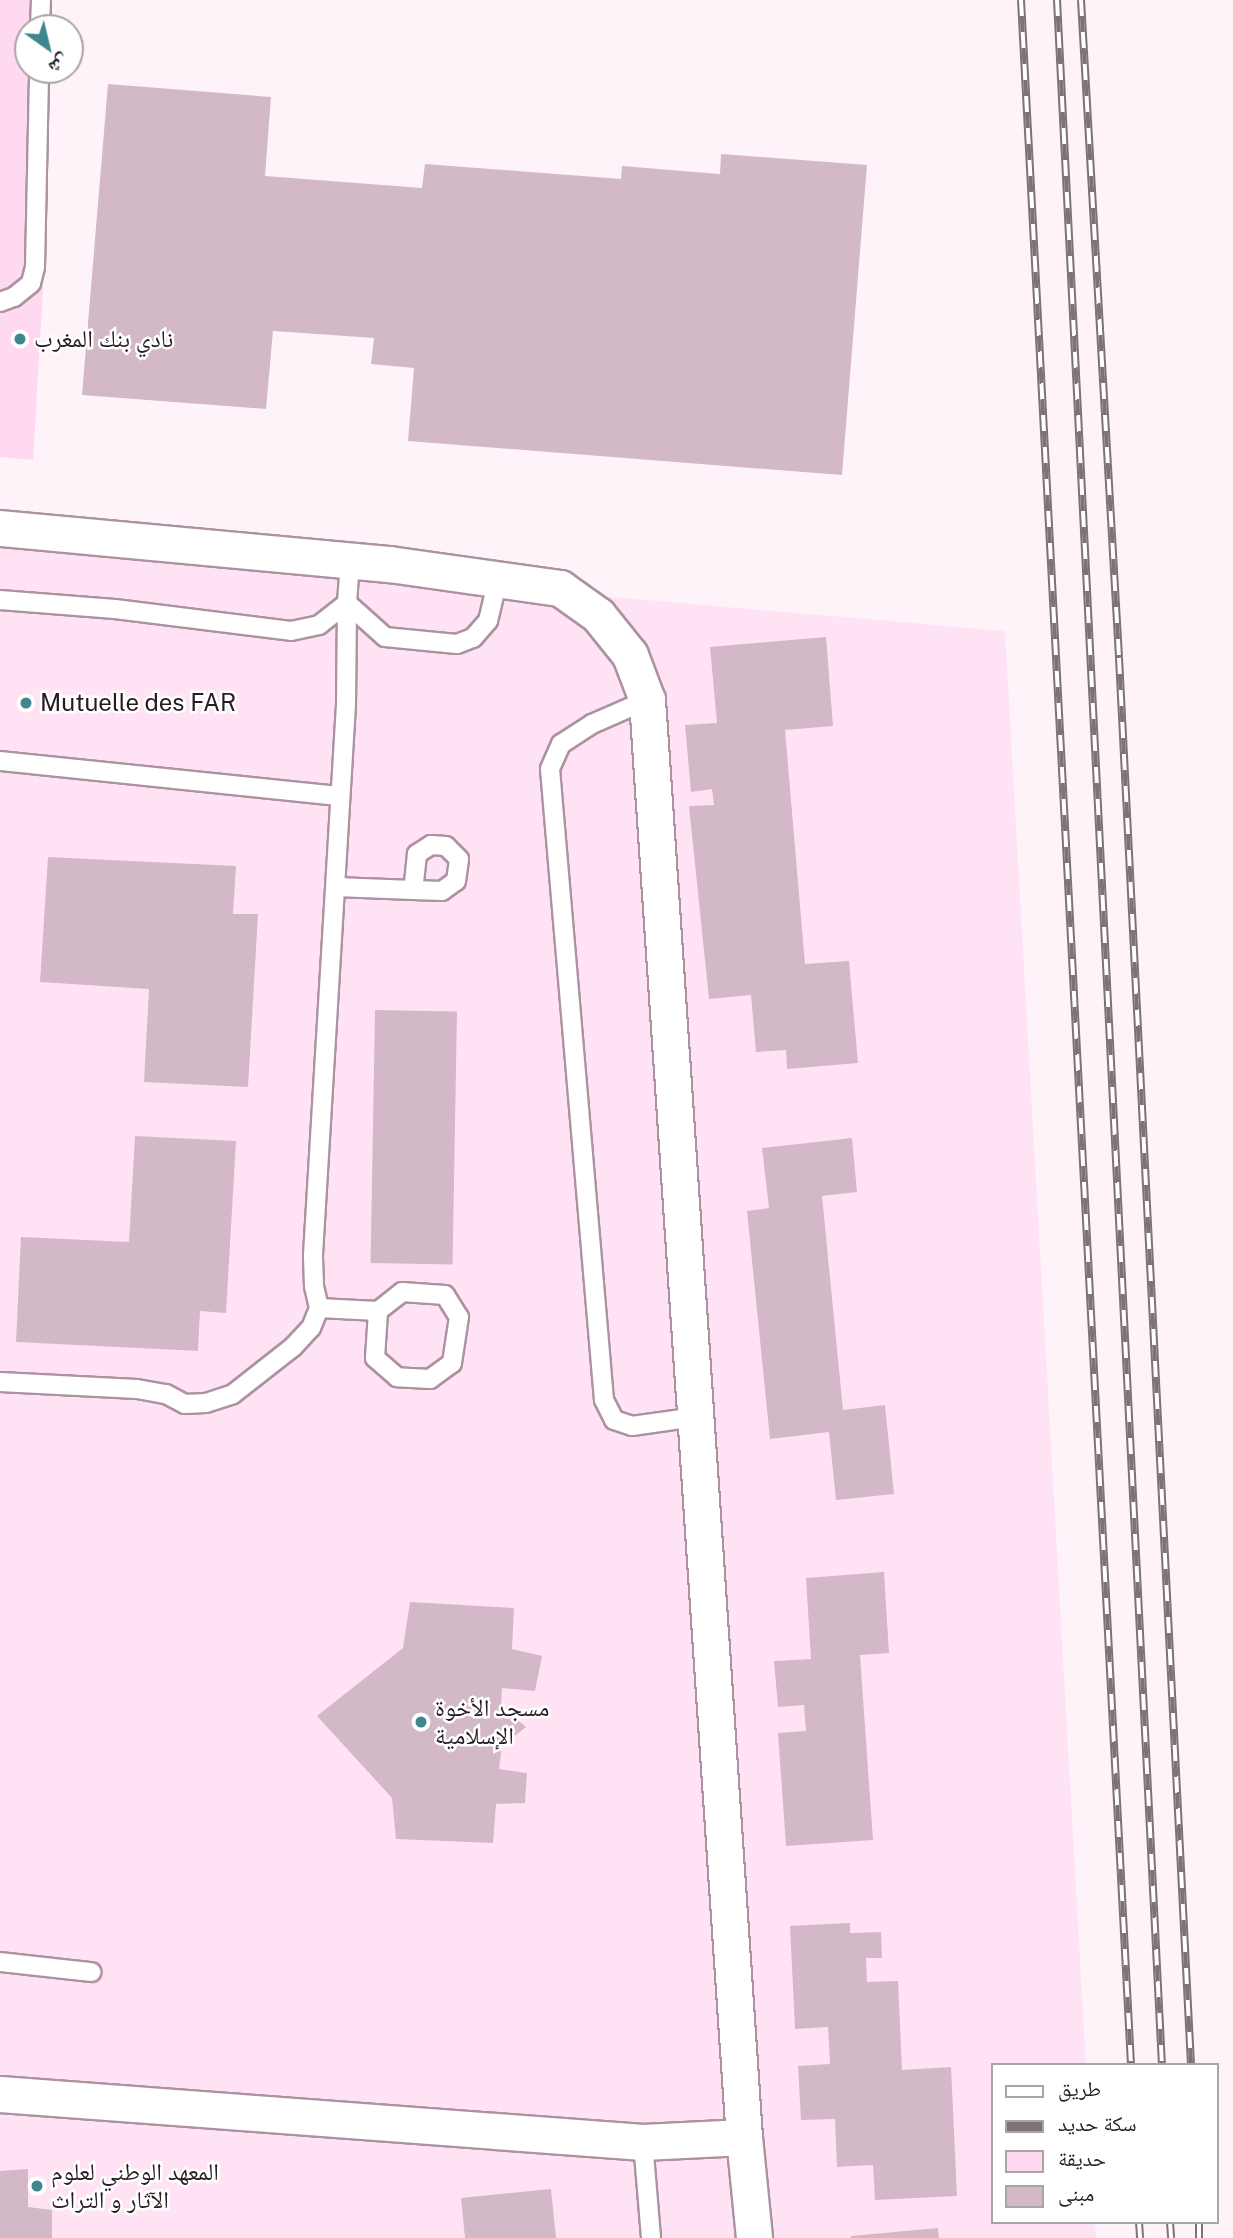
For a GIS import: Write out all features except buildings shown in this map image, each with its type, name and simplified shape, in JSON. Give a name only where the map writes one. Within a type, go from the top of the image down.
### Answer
[{"type":"street","points":[[0,528],[350,561],[559,587],[598,615],[630,655],[647,700],[744,2137],[754,2238]]},
{"type":"street","points":[[0,2094],[643,2142],[744,2137]]},
{"type":"lane","points":[[0,302],[14,297],[31,283],[35,267],[39,84]]},
{"type":"lane","points":[[0,1382],[137,1389],[166,1394],[185,1404],[206,1403],[233,1394],[293,1347],[311,1328],[318,1307],[314,1286],[314,1229],[346,704],[350,561]]},
{"type":"lane","points":[[347,603],[384,637],[457,644],[473,638],[488,621],[498,579]]},
{"type":"lane","points":[[0,600],[115,609],[291,631],[319,625],[347,603]]},
{"type":"lane","points":[[647,700],[592,724],[561,744],[550,769],[604,1400],[614,1420],[632,1426],[696,1417]]},
{"type":"lane","points":[[0,761],[339,796]]},
{"type":"lane","points":[[336,887],[413,890]]},
{"type":"lane","points":[[318,1307],[377,1311],[402,1292],[445,1294],[459,1317],[452,1363],[430,1380],[397,1377],[375,1358],[377,1311]]},
{"type":"lane","points":[[0,1962],[91,1972]]},
{"type":"lane","points":[[643,2142],[651,2238]]},
{"type":"shaded area","points":[[0,544],[1005,631],[1086,2063],[992,2063],[992,2224],[1095,2224],[1096,2238],[0,2238]]},
{"type":"green space","name":"نادي بنك المغرب","points":[[0,0],[51,0],[51,14],[14,14],[14,84],[50,84],[47,221],[33,460],[0,457]]},
{"type":"railway","points":[[1021,0],[1131,2063]]},
{"type":"railway","points":[[1057,0],[1162,2063]]},
{"type":"railway","points":[[1081,0],[1119,658],[1191,2063]]},
{"type":"railway","points":[[1139,2224],[1140,2238]]},
{"type":"railway","points":[[1170,2224],[1171,2238]]},
{"type":"railway","points":[[1199,2224],[1199,2238]]},
{"type":"place","name":"نادي بنك المغرب","points":[[20,339]]},
{"type":"place","name":"Mutuelle des FAR","points":[[26,703]]},
{"type":"place","name":"مسجد الأخوة الإسلامية","points":[[421,1722]]},
{"type":"place","name":"المعهد الوطني لعلوم الآثار و التراث","points":[[37,2186]]}]
